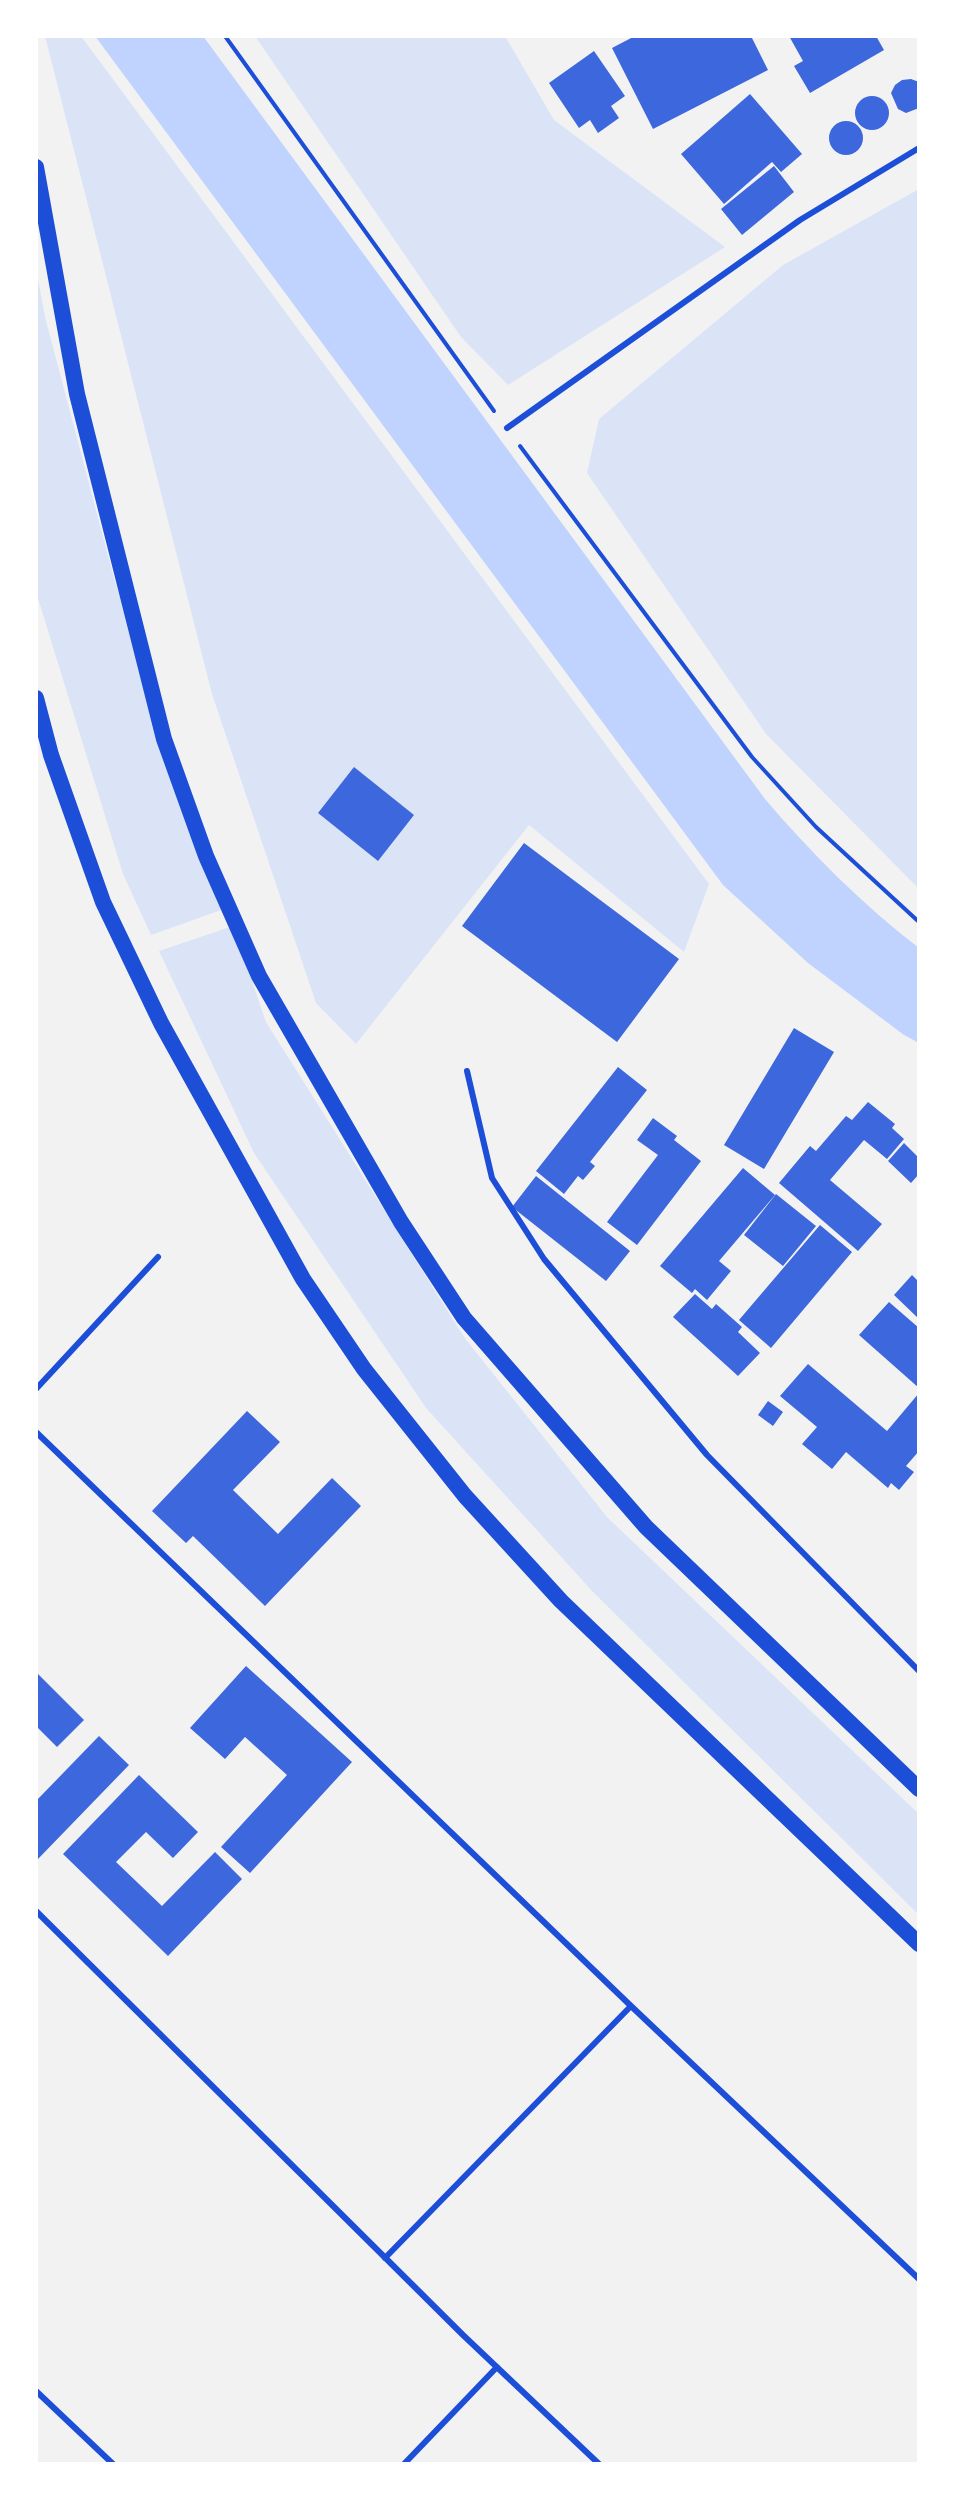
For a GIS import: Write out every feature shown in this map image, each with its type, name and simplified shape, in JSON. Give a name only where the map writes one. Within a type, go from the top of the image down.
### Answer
[{"type":"highway","points":[[36,166],[77,394],[164,739],[206,856],[260,976],[401,1222],[464,1318],[646,1527],[919,1789]]},
{"type":"highway","points":[[36,698],[51,755],[103,902],[161,1023],[303,1280],[364,1369],[465,1496],[561,1601],[919,1944]]},
{"type":"street","points":[[507,428],[800,220],[919,148]]},
{"type":"street","points":[[467,1071],[492,1178],[544,1259],[707,1455],[919,1671]]},
{"type":"street","points":[[36,1389],[158,1257]]},
{"type":"street","points":[[36,1432],[631,2006],[919,2278]]},
{"type":"street","points":[[36,1911],[385,2258],[598,2464]]},
{"type":"street","points":[[385,2258],[631,2006]]},
{"type":"street","points":[[404,2464],[497,2367]]},
{"type":"street","points":[[36,2391],[113,2464]]},
{"type":"path","points":[[225,36],[507,428],[752,757],[816,827],[919,922]]},
{"type":"shaded area","points":[[45,36],[81,36],[709,884],[684,952],[529,825],[356,1044],[316,1003],[212,694]]},
{"type":"shaded area","points":[[255,36],[505,36],[554,120],[725,247],[508,385],[461,337]]},
{"type":"shaded area","points":[[919,189],[919,889],[766,734],[587,473],[599,419],[783,265]]},
{"type":"shaded area","points":[[36,269],[45,317],[115,582],[227,908],[151,935],[123,874],[36,592]]},
{"type":"shaded area","points":[[233,926],[266,1022],[464,1337],[607,1517],[919,1814],[919,1915],[593,1592],[426,1408],[254,1153],[159,951]]},
{"type":"water","points":[[95,36],[203,36],[765,799],[838,878],[919,948],[919,1043],[904,1035],[808,963],[723,885]]},
{"type":"building","points":[[635,36],[751,36],[768,70],[653,129],[612,48]]},
{"type":"building","points":[[789,36],[876,36],[884,50],[810,93],[794,66],[803,61]]},
{"type":"building","points":[[594,51],[625,96],[611,106],[619,118],[598,133],[590,120],[579,128],[549,83]]},
{"type":"building","points":[[911,79],[919,82],[919,108],[906,113],[898,109],[891,93],[895,85],[902,80]]},
{"type":"building","points":[[750,94],[802,154],[781,172],[772,162],[724,204],[681,154]]},
{"type":"building","points":[[872,96],[884,101],[889,113],[884,125],[872,130],[860,125],[855,113],[860,101]]},
{"type":"building","points":[[846,121],[858,126],[863,138],[858,150],[846,155],[834,150],[829,138],[834,126]]},
{"type":"building","points":[[774,166],[794,192],[742,235],[721,209]]},
{"type":"building","points":[[354,767],[414,815],[378,861],[318,813]]},
{"type":"building","points":[[524,843],[679,959],[617,1042],[462,926]]},
{"type":"building","points":[[794,1028],[834,1052],[764,1169],[724,1145]]},
{"type":"building","points":[[618,1067],[647,1090],[590,1162],[595,1166],[583,1180],[578,1176],[564,1194],[536,1171]]},
{"type":"building","points":[[868,1102],[895,1124],[892,1128],[904,1139],[887,1159],[864,1140],[830,1180],[882,1224],[858,1251],[779,1183],[810,1146],[816,1151],[846,1116],[852,1120]]},
{"type":"building","points":[[653,1118],[677,1136],[674,1140],[701,1161],[637,1245],[607,1222],[658,1155],[637,1140]]},
{"type":"building","points":[[904,1143],[919,1158],[919,1174],[911,1183],[888,1161]]},
{"type":"building","points":[[743,1168],[775,1195],[719,1261],[731,1271],[707,1300],[695,1289],[692,1293],[660,1266]]},
{"type":"building","points":[[536,1176],[630,1251],[606,1281],[512,1207]]},
{"type":"building","points":[[776,1194],[816,1226],[783,1266],[744,1235]]},
{"type":"building","points":[[820,1225],[852,1252],[771,1348],[739,1320]]},
{"type":"building","points":[[912,1275],[919,1282],[919,1319],[894,1295]]},
{"type":"building","points":[[695,1294],[712,1309],[716,1304],[742,1327],[738,1332],[760,1353],[738,1376],[673,1317]]},
{"type":"building","points":[[889,1302],[919,1328],[919,1388],[859,1335]]},
{"type":"building","points":[[808,1364],[887,1431],[919,1393],[919,1451],[906,1466],[914,1472],[899,1490],[891,1483],[888,1488],[846,1452],[832,1469],[802,1444],[817,1427],[780,1396]]},
{"type":"building","points":[[768,1401],[783,1412],[773,1426],[758,1415]]},
{"type":"building","points":[[247,1411],[280,1442],[233,1490],[278,1534],[332,1478],[361,1506],[265,1606],[193,1536],[186,1543],[152,1511]]},
{"type":"building","points":[[246,1666],[352,1762],[250,1873],[221,1847],[287,1775],[245,1737],[225,1759],[190,1728]]},
{"type":"building","points":[[36,1672],[84,1720],[57,1747],[36,1726]]},
{"type":"building","points":[[99,1736],[129,1765],[38,1859],[36,1856],[36,1801]]},
{"type":"building","points":[[139,1775],[198,1832],[173,1858],[146,1832],[116,1862],[162,1906],[215,1852],[242,1879],[168,1956],[63,1854]]}]
